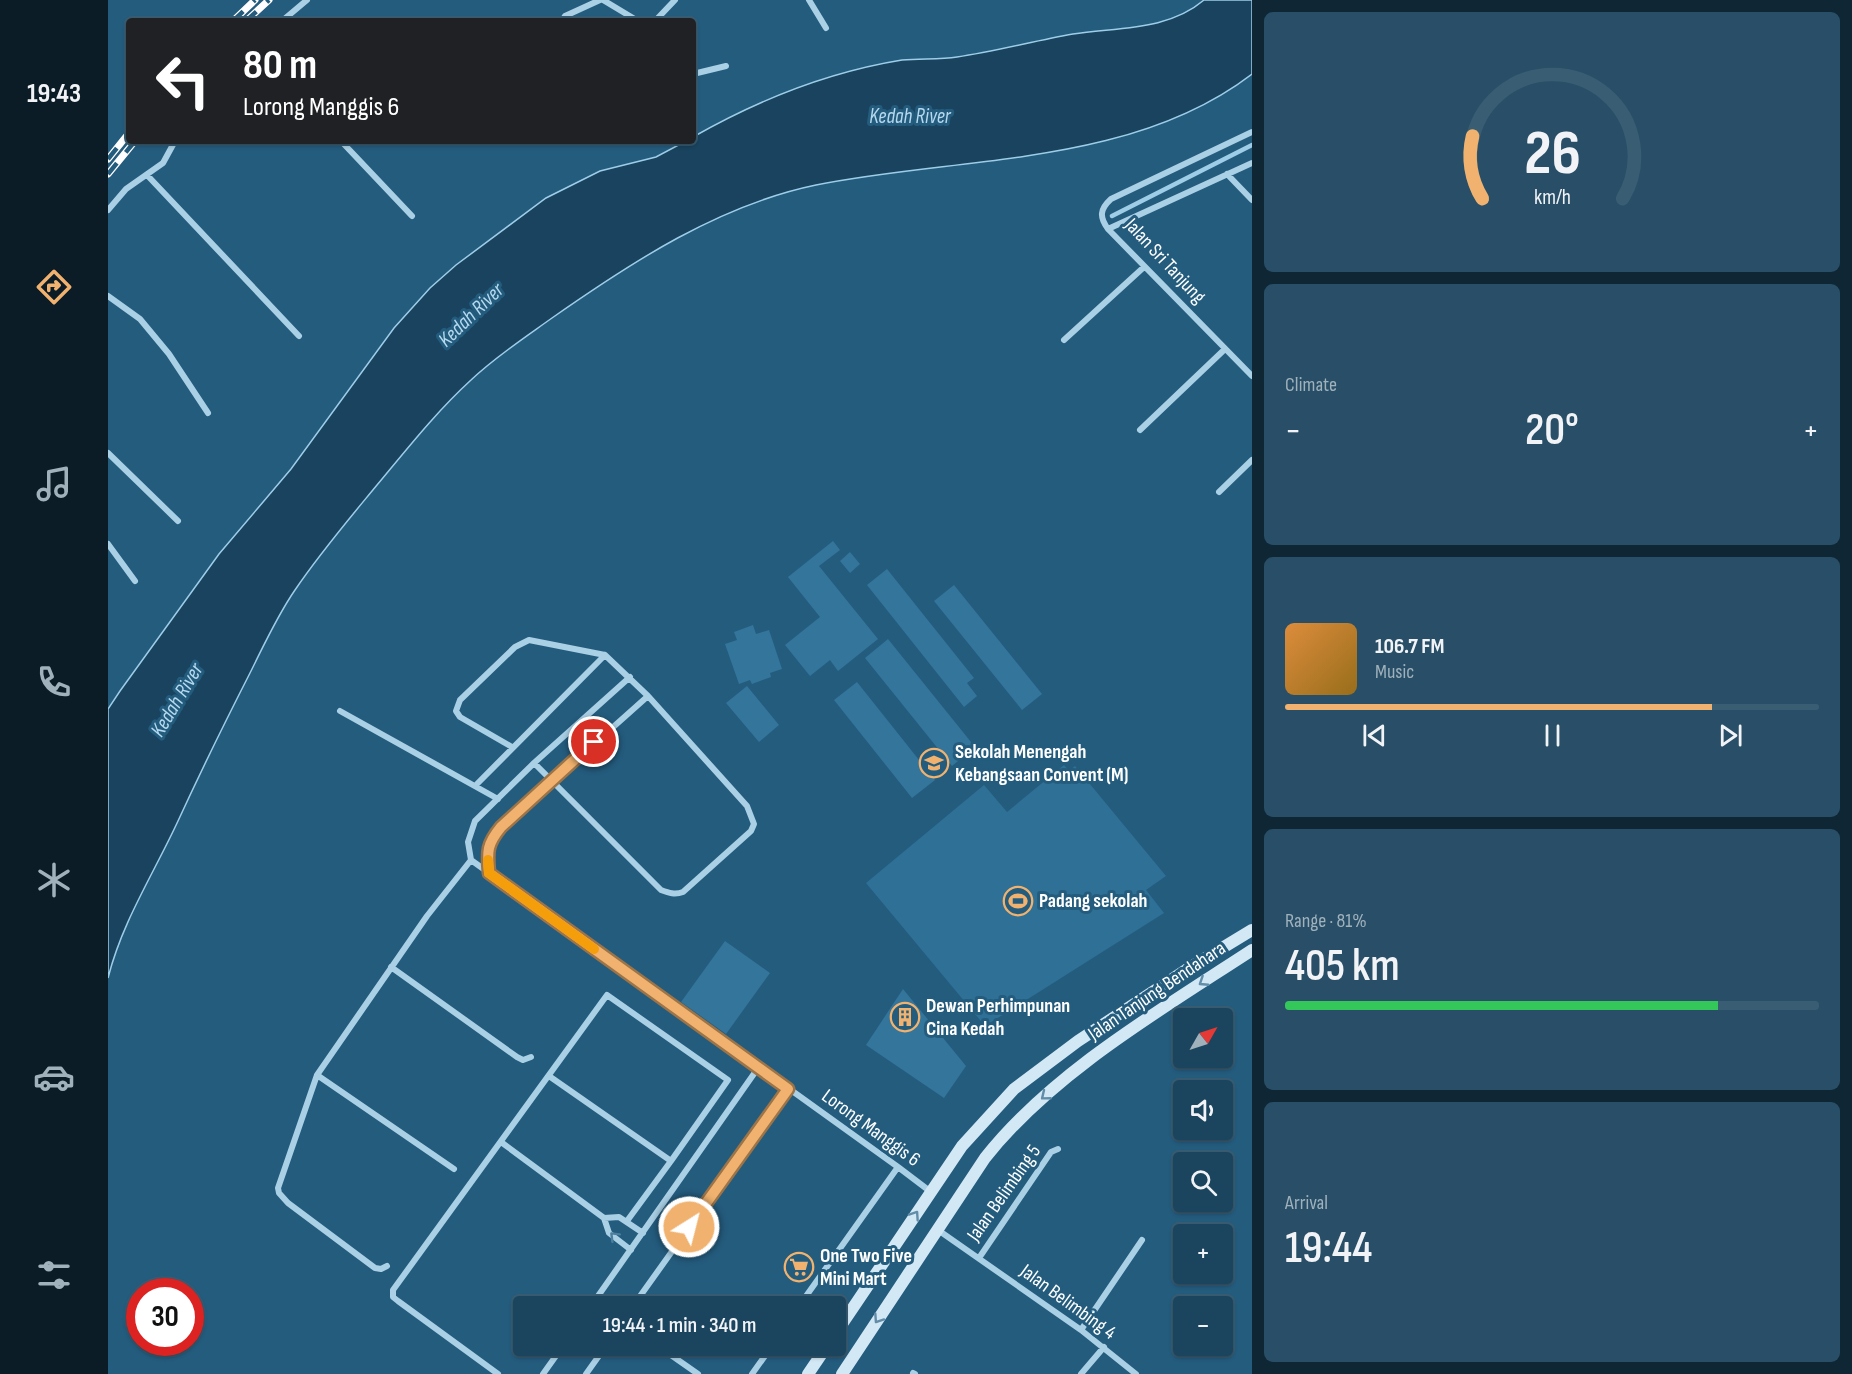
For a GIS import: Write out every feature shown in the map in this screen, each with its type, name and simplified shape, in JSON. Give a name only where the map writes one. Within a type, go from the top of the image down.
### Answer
[{"type":"main road","name":"Jalan Tanjung Bendahara","points":[[846,1318],[962,1146],[1014,1089],[1078,1041],[1252,930]]},
{"type":"main road","name":"Jalan Tanjung Bendahara","points":[[842,1374],[985,1158],[1003,1135],[1028,1110],[1109,1046],[1252,951]]},
{"type":"main road","points":[[808,1374],[820,1356]]},
{"type":"street","points":[[286,18],[307,0]]},
{"type":"street","points":[[564,18],[601,0],[634,18]]},
{"type":"street","points":[[658,18],[675,0]]},
{"type":"street","points":[[809,0],[826,28]]},
{"type":"street","points":[[696,73],[726,66]]},
{"type":"street","points":[[1108,229],[1101,217],[1102,210],[1111,199],[1252,132]]},
{"type":"street","points":[[108,210],[126,189],[163,163],[173,144]]},
{"type":"street","points":[[344,144],[412,216]]},
{"type":"street","name":"Jalan Sri Tanjung","points":[[1252,163],[1108,229],[1252,376]]},
{"type":"street","points":[[1227,174],[1252,200]]},
{"type":"street","points":[[147,175],[299,336]]},
{"type":"street","points":[[1064,340],[1144,267]]},
{"type":"street","points":[[108,296],[140,319],[169,354],[208,413]]},
{"type":"street","points":[[1140,430],[1225,349]]},
{"type":"street","points":[[108,453],[178,521]]},
{"type":"street","points":[[1219,492],[1252,459]]},
{"type":"street","points":[[108,544],[135,581]]},
{"type":"street","points":[[512,747],[460,717],[456,711],[460,700],[515,647],[529,640],[605,655],[648,696],[747,806],[754,824],[751,831],[683,892],[677,894],[661,890],[534,763]]},
{"type":"street","points":[[474,786],[605,655]]},
{"type":"street","points":[[387,1266],[381,1269],[375,1268],[288,1203],[279,1193],[278,1188],[317,1075],[391,967],[471,860],[468,842],[472,826],[534,763],[630,677]]},
{"type":"street","points":[[489,873],[487,854],[490,840],[501,827],[648,696]]},
{"type":"street","points":[[339,711],[498,799]]},
{"type":"street","name":"Lorong Manggis 6","points":[[471,860],[931,1192]]},
{"type":"street","points":[[391,967],[517,1057],[523,1060],[531,1057]]},
{"type":"street","points":[[498,1374],[393,1297],[393,1290],[607,995],[728,1080],[627,1221]]},
{"type":"street","points":[[598,1296],[758,1068]]},
{"type":"street","points":[[317,1075],[454,1169]]},
{"type":"street","points":[[549,1076],[672,1161]]},
{"type":"street","points":[[640,1296],[788,1089]]},
{"type":"street","points":[[501,1142],[604,1218],[609,1233],[630,1250]]},
{"type":"street","name":"Jalan Belimbing 5","points":[[979,1258],[1051,1152],[1058,1149]]},
{"type":"street","points":[[806,1296],[898,1167]]},
{"type":"street","points":[[604,1218],[619,1217],[643,1233]]},
{"type":"street","name":"Jalan Belimbing 4","points":[[938,1229],[1081,1330],[1136,1374]]},
{"type":"street","points":[[1081,1330],[1142,1240]]},
{"type":"street","points":[[1081,1374],[1104,1347]]},
{"type":"street","points":[[543,1374],[556,1356]]},
{"type":"street","points":[[586,1374],[599,1356]]},
{"type":"street","points":[[672,1356],[698,1374]]},
{"type":"street","points":[[752,1374],[765,1356]]},
{"type":"shaded area","name":"Padang sekolah","points":[[1064,765],[1069,771],[1075,766],[1166,876],[1146,890],[1164,913],[985,1026],[866,883],[984,785],[1007,812]]},
{"type":"water","name":"Kedah River","points":[[1204,0],[1252,0],[1252,74],[1204,104],[1153,126],[1099,142],[1042,154],[816,185],[745,206],[678,238],[613,276],[510,348],[480,372],[458,392],[411,444],[345,523],[288,600],[231,710],[130,917],[108,978],[108,709],[219,554],[291,469],[394,328],[430,288],[456,265],[546,198],[600,171],[656,157],[680,144],[696,144],[696,135],[743,111],[794,89],[874,65],[902,60],[957,57],[1073,34],[1142,26],[1158,23],[1190,10]]},
{"type":"building","points":[[833,541],[840,550],[819,566],[878,639],[838,671],[830,660],[810,676],[785,645],[820,617],[788,577]]},
{"type":"building","points":[[850,552],[860,564],[850,573],[840,561]]},
{"type":"building","points":[[887,569],[974,678],[967,683],[977,696],[964,707],[867,585]]},
{"type":"building","points":[[954,585],[1042,694],[1022,710],[934,601]]},
{"type":"building","points":[[753,625],[756,634],[769,630],[782,669],[770,673],[771,677],[752,684],[750,680],[739,684],[725,644],[737,640],[734,632]]},
{"type":"building","points":[[888,639],[975,747],[952,766],[865,658]]},
{"type":"building","points":[[857,682],[935,780],[912,798],[834,700]]},
{"type":"building","points":[[747,686],[779,725],[759,742],[726,703]]},
{"type":"building","points":[[725,941],[770,973],[726,1034],[681,1002]]},
{"type":"building","name":"Dewan Perhimpunan Cina Kedah","points":[[903,989],[966,1066],[944,1098],[866,1045]]},
{"type":"waterway","points":[[1112,216],[1252,145]]},
{"type":"railway","points":[[236,18],[255,0]]},
{"type":"railway","points":[[249,18],[269,0]]},
{"type":"railway","points":[[108,159],[126,137]]},
{"type":"railway","points":[[108,174],[133,144]]},
{"type":"slow traffic","points":[[488,860],[489,873],[594,949]]},
{"type":"place","name":"Sekolah Menengah Kebangsaan Convent (M)","points":[[934,763]]},
{"type":"place","name":"Padang sekolah","points":[[1018,901]]},
{"type":"place","name":"Dewan Perhimpunan Cina Kedah","points":[[905,1017]]},
{"type":"place","name":"One Two Five Mini Mart","points":[[799,1267]]},
{"type":"route","points":[[594,742],[501,827],[490,840],[487,854],[489,873],[788,1089],[689,1227]]}]
